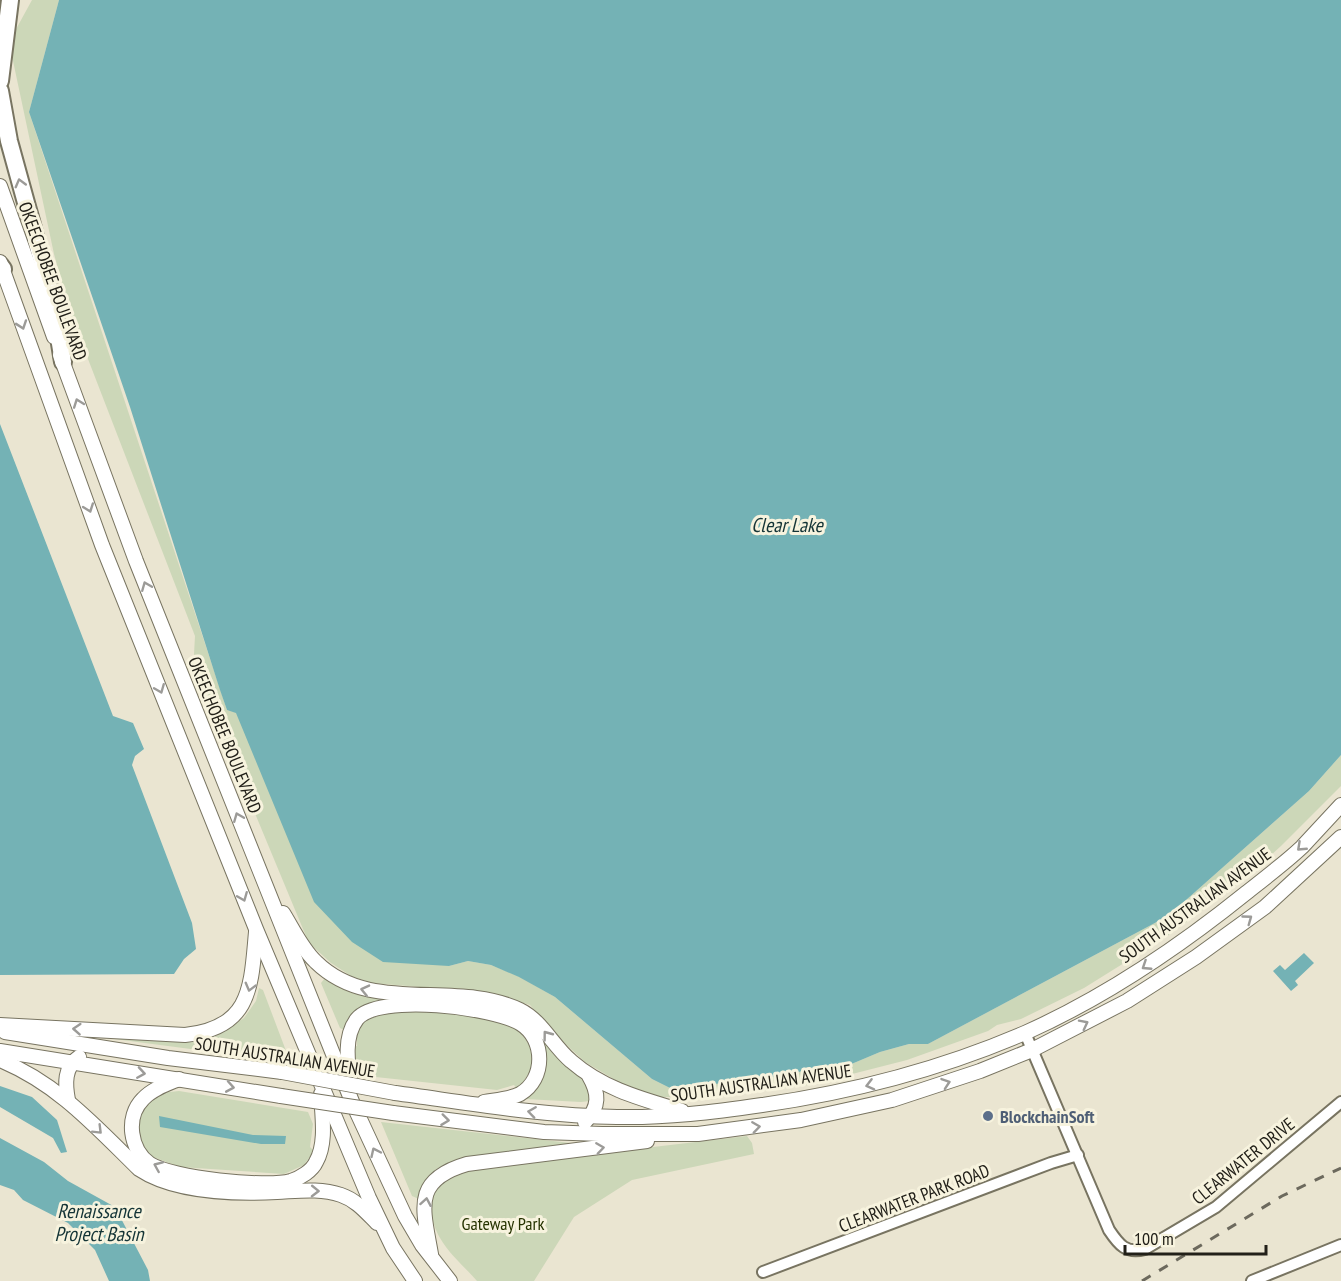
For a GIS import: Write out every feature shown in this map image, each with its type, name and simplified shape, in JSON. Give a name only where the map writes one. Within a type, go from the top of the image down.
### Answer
[{"type":"highway","points":[[0,81],[10,0]]},
{"type":"highway","points":[[0,91],[9,141],[52,301],[63,362]]},
{"type":"main road","name":"OKEECHOBEE BOULEVARD","points":[[0,186],[136,561],[352,1104],[405,1216],[432,1259],[450,1281]]},
{"type":"main road","points":[[1,265],[102,545],[256,929],[369,1198],[401,1261],[415,1281]]},
{"type":"main road","name":"SOUTH AUSTRALIAN AVENUE","points":[[0,1032],[282,1072],[395,1093],[541,1114],[651,1117],[694,1114],[800,1100],[869,1085],[936,1066],[1025,1033],[1126,978],[1192,934],[1300,848],[1341,805]]},
{"type":"main road","points":[[432,1259],[424,1215],[424,1201],[433,1181],[440,1174],[452,1168],[801,1120],[892,1100],[969,1075],[1032,1050],[1086,1024],[1196,957],[1271,902],[1341,837]]},
{"type":"main road","points":[[260,872],[314,961],[337,979],[354,987],[375,992],[453,996],[496,1002],[514,1008],[533,1019],[554,1044],[589,1076],[633,1097],[694,1114]]},
{"type":"main road","points":[[0,1025],[185,1035],[215,1028],[238,1011],[247,997],[252,982],[256,929]]},
{"type":"main road","points":[[352,1104],[348,1048],[352,1028],[363,1014],[383,1006],[414,1004],[460,1008],[508,1018],[529,1030],[539,1053],[539,1065],[531,1084],[519,1094],[473,1104]]},
{"type":"main road","points":[[69,1100],[66,1082],[72,1062],[84,1054],[107,1048]]},
{"type":"main road","points":[[0,1051],[393,1113],[544,1132],[698,1134]]},
{"type":"main road","points":[[0,1060],[36,1077],[69,1100],[139,1170],[147,1175],[190,1187],[219,1191],[249,1193],[311,1190],[342,1195],[353,1200],[385,1230]]},
{"type":"main road","points":[[571,1133],[591,1117],[597,1104],[597,1097],[589,1076]]},
{"type":"main road","points":[[179,1079],[150,1093],[137,1107],[132,1124],[134,1142],[138,1151],[151,1164],[186,1176],[255,1182],[291,1181],[306,1173],[316,1163],[321,1149],[323,1125],[320,1083]]},
{"type":"street","points":[[1025,1033],[1078,1155]]},
{"type":"street","name":"CLEARWATER DRIVE","points":[[1078,1155],[1118,1244],[1127,1251],[1137,1251],[1145,1249],[1216,1208],[1341,1102]]},
{"type":"street","name":"CLEARWATER PARK ROAD","points":[[763,1272],[1051,1163],[1078,1155]]},
{"type":"street","points":[[1252,1281],[1341,1245]]},
{"type":"green space","points":[[32,0],[59,0],[29,112],[227,710],[236,712],[449,966],[468,961],[491,965],[520,977],[555,997],[652,1079],[672,1089],[792,1075],[809,1068],[842,1068],[880,1052],[909,1044],[928,1044],[1168,916],[1309,791],[1341,755],[1341,786],[1247,877],[1169,935],[1084,988],[1021,1019],[997,1025],[988,1031],[907,1060],[809,1085],[707,1097],[656,1097],[622,1084],[585,1062],[560,1039],[530,1005],[491,993],[372,983],[351,976],[331,963],[309,943],[303,929],[217,722],[194,654],[195,636],[71,315],[54,254],[9,42]]},
{"type":"green space","points":[[325,978],[352,993],[383,998],[361,1008],[344,1030],[340,1028],[321,983]]},
{"type":"green space","points":[[259,988],[263,990],[291,1064],[84,1035],[185,1041],[216,1036],[244,1018],[256,1001]]},
{"type":"green space","points":[[382,1011],[452,1014],[506,1024],[518,1030],[529,1045],[533,1057],[531,1068],[517,1089],[514,1085],[497,1090],[357,1075],[353,1047],[357,1046],[357,1039],[354,1039],[365,1018]]},
{"type":"green space","points":[[543,1040],[587,1085],[590,1101],[525,1099],[543,1079],[545,1073]]},
{"type":"green space","points":[[179,1091],[308,1112],[313,1124],[310,1147],[314,1151],[304,1165],[284,1174],[180,1167],[153,1157],[143,1146],[138,1134],[138,1117],[144,1104],[160,1093]]},
{"type":"green space","points":[[381,1122],[571,1143],[570,1146],[479,1157],[445,1165],[432,1173],[419,1199],[412,1196]]},
{"type":"green space","name":"Gateway Park","points":[[747,1136],[752,1143],[754,1154],[632,1180],[574,1217],[534,1281],[477,1281],[452,1255],[433,1222],[431,1204],[436,1188],[441,1181],[454,1172]]},
{"type":"water","name":"Clear Lake","points":[[59,0],[1341,0],[1341,755],[1309,791],[1168,916],[928,1044],[909,1044],[880,1052],[842,1068],[809,1068],[792,1075],[672,1089],[652,1079],[555,997],[519,977],[491,965],[468,961],[449,966],[383,962],[352,942],[314,902],[236,713],[227,710],[220,690],[130,407],[29,112]]},
{"type":"water","points":[[0,424],[113,716],[133,723],[144,749],[135,756],[132,765],[192,923],[196,949],[184,959],[174,974],[0,975]]},
{"type":"water","points":[[1304,953],[1314,963],[1295,981],[1298,985],[1291,991],[1273,971],[1280,965],[1285,970]]},
{"type":"water","points":[[0,1086],[32,1097],[57,1120],[67,1152],[61,1153],[53,1138],[0,1107]]},
{"type":"water","points":[[159,1116],[253,1135],[286,1136],[285,1144],[261,1144],[160,1127]]},
{"type":"water","name":"Renaissance Project Basin","points":[[0,1138],[44,1162],[68,1181],[115,1207],[148,1270],[150,1281],[109,1281],[95,1250],[68,1223],[23,1200],[14,1190],[0,1185]]},
{"type":"railway","points":[[1142,1281],[1282,1196],[1341,1168]]},
{"type":"place","name":"BlockchainSoft","points":[[988,1116]]}]
